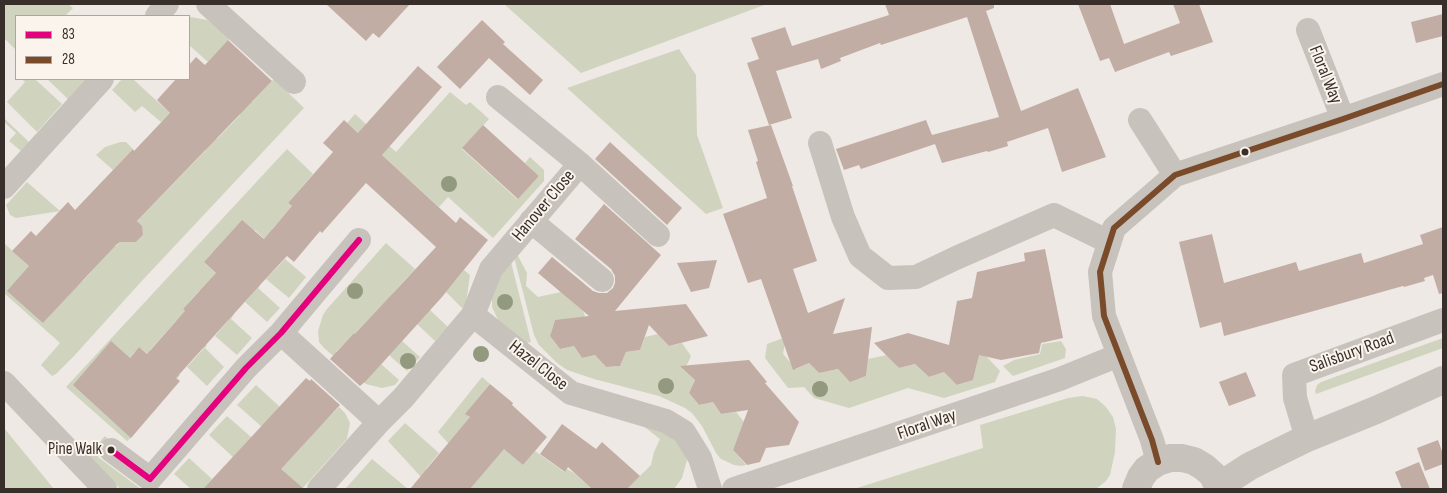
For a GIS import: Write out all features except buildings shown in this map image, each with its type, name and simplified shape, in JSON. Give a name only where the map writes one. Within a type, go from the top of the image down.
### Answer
[{"type":"street","points":[[157,15],[167,4]]},
{"type":"street","points":[[208,4],[294,82]]},
{"type":"street","name":"Floral Way","points":[[1308,30],[1343,119]]},
{"type":"street","points":[[4,187],[101,80]]},
{"type":"street","name":"Floral Way","points":[[1158,462],[1152,440],[1104,316],[1100,272],[1114,228],[1175,174],[1443,84]]},
{"type":"street","name":"Hanover Close","points":[[474,315],[491,269],[580,164],[498,96]]},
{"type":"street","points":[[1140,120],[1175,174]]},
{"type":"street","points":[[820,143],[843,217],[860,256],[888,278],[916,277],[1054,215],[1109,242]]},
{"type":"street","points":[[580,164],[658,235]]},
{"type":"street","points":[[531,221],[602,280]]},
{"type":"street","points":[[111,450],[150,479],[246,368],[281,333],[359,240]]},
{"type":"street","points":[[319,489],[403,398],[474,315]]},
{"type":"street","name":"Hazel Close","points":[[474,315],[571,393],[666,421],[684,432],[700,458],[710,489]]},
{"type":"street","name":"Salisbury Road","points":[[1307,438],[1295,398],[1294,375],[1443,320]]},
{"type":"street","points":[[281,333],[379,422]]},
{"type":"street","name":"Floral Way","points":[[736,489],[1060,380],[1119,355]]},
{"type":"street","points":[[1136,489],[1141,476],[1148,469],[1158,462],[1170,458],[1194,461],[1204,467],[1213,475],[1219,488],[1250,466],[1307,438],[1443,380]]},
{"type":"street","points":[[4,383],[105,489]]},
{"type":"green space","points":[[4,4],[68,4],[73,8],[66,15],[15,15],[15,49],[4,38]]},
{"type":"green space","points":[[504,4],[767,4],[581,73]]},
{"type":"green space","points":[[190,18],[207,20],[230,38],[208,62],[190,46]]},
{"type":"green space","points":[[679,49],[696,75],[697,135],[723,208],[706,214],[567,88]]},
{"type":"green space","points":[[190,65],[210,84],[220,73],[252,102],[274,79],[304,108],[74,356],[52,376],[41,365],[60,343],[4,293],[4,243],[29,266],[43,323],[74,289],[47,249],[83,281],[107,254],[82,213],[116,246],[126,236],[132,242],[136,242],[143,235],[136,224],[139,219],[206,150],[169,115],[161,122],[142,106],[135,112],[112,90],[121,80],[134,80],[196,137],[206,128],[217,139],[240,115],[191,69]]},
{"type":"green space","points":[[23,80],[36,80],[62,104],[37,132],[7,102],[25,82]]},
{"type":"green space","points":[[48,80],[88,80],[69,100]]},
{"type":"green space","points":[[450,92],[466,105],[470,102],[489,119],[462,149],[517,199],[539,176],[525,163],[530,157],[544,170],[544,181],[493,238],[448,197],[439,207],[347,123],[355,114],[396,152]]},
{"type":"green space","points":[[4,118],[29,142],[21,151],[9,141],[16,133],[4,122]]},
{"type":"green space","points":[[126,142],[133,149],[113,170],[96,155],[105,147]]},
{"type":"green space","points":[[287,149],[313,174],[288,203],[320,231],[318,234],[289,210],[272,229],[284,240],[276,250],[255,230],[238,249],[243,270],[260,286],[258,288],[280,308],[267,322],[245,302],[257,287],[213,252],[204,262],[219,276],[227,307],[234,314],[231,319],[252,338],[237,355],[215,336],[230,318],[199,291],[183,309],[197,322],[190,330],[207,345],[205,348],[224,367],[207,386],[187,367],[204,348],[176,321],[150,350],[180,375],[177,379],[139,347],[116,374],[157,408],[152,413],[114,379],[131,438],[127,441],[66,387]]},
{"type":"green space","points":[[27,182],[60,211],[16,218],[10,215],[6,205]]},
{"type":"green space","points":[[386,243],[415,269],[393,293],[430,310],[448,327],[435,341],[396,304],[402,341],[420,357],[407,371],[389,355],[371,348],[354,333],[336,352],[367,380],[381,364],[399,380],[395,385],[382,388],[366,384],[324,348],[319,342],[318,331],[327,309]]},
{"type":"green space","points":[[517,254],[527,273],[526,286],[538,297],[561,292],[583,311],[588,324],[555,320],[550,336],[560,349],[574,346],[582,358],[595,355],[606,367],[620,366],[626,352],[640,350],[645,337],[658,334],[669,346],[682,343],[691,356],[685,369],[695,380],[689,393],[699,405],[713,402],[721,414],[736,412],[744,422],[733,450],[746,465],[734,465],[721,459],[702,426],[692,413],[685,408],[659,396],[567,370],[557,363],[539,345],[534,335],[514,257]]},
{"type":"green space","points":[[285,259],[306,277],[289,298],[266,279]]},
{"type":"green space","points":[[511,262],[531,342],[526,343],[500,324],[492,307],[492,286]]},
{"type":"green space","points":[[464,270],[470,275],[466,303],[463,309],[446,292]]},
{"type":"green space","points":[[786,337],[783,354],[796,369],[809,363],[819,373],[838,369],[850,381],[866,376],[868,359],[887,355],[899,368],[915,364],[929,377],[944,372],[958,385],[973,380],[977,363],[964,349],[975,344],[1000,371],[995,382],[944,398],[908,388],[849,408],[814,398],[804,387],[788,388],[765,358],[767,344]]},
{"type":"green space","points":[[1443,338],[1443,348],[1316,394],[1317,385],[1321,382]]},
{"type":"green space","points":[[1061,341],[1066,349],[1065,358],[1013,376],[1003,366],[1014,360],[1040,354],[1042,344]]},
{"type":"green space","points":[[482,377],[490,384],[466,414],[523,465],[535,451],[564,472],[567,469],[574,473],[592,489],[470,489],[483,473],[438,432]]},
{"type":"green space","points":[[256,385],[280,407],[320,426],[339,407],[345,413],[350,423],[347,439],[302,489],[235,489],[233,487],[238,481],[223,467],[239,480],[251,438],[233,457],[209,435],[227,416],[251,437],[255,435],[292,456],[311,436],[262,427],[237,405]]},
{"type":"green space","points":[[1083,396],[1097,399],[1106,407],[1113,417],[1116,429],[1115,452],[1110,475],[1096,489],[854,489],[983,448],[980,425],[1068,398]]},
{"type":"green space","points":[[405,423],[439,453],[426,469],[449,489],[436,489],[421,477],[388,441]]},
{"type":"green space","points":[[661,423],[684,450],[687,460],[682,478],[674,489],[627,489],[651,465],[660,439],[642,425]]},
{"type":"green space","points":[[4,428],[54,489],[4,489]]},
{"type":"green space","points":[[105,436],[111,442],[99,453],[98,457],[141,489],[120,489],[88,455]]},
{"type":"green space","points":[[189,458],[212,479],[203,489],[191,489],[174,474]]},
{"type":"green space","points":[[372,459],[408,489],[345,489]]},
{"type":"green space","points":[[457,481],[467,489],[449,489]]},
{"type":"transit line","name":"28","points":[[1158,462],[1152,440],[1104,316],[1100,272],[1114,228],[1175,175],[1443,84]]},
{"type":"transit line","name":"83","points":[[111,450],[150,479],[246,368],[281,333],[359,240]]},
{"type":"place","name":"Pine Walk","points":[[111,450]]}]
